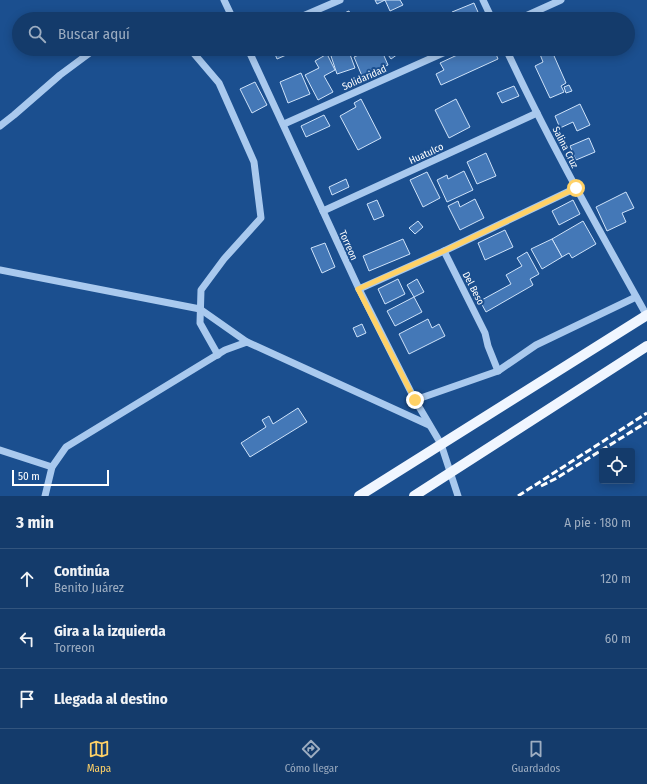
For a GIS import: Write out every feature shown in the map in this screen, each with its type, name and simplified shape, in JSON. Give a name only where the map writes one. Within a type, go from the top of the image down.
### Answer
[{"type":"main road","points":[[359,496],[647,315]]},
{"type":"main road","points":[[414,496],[451,474],[647,346]]},
{"type":"street","points":[[224,0],[230,12]]},
{"type":"street","points":[[312,12],[340,0]]},
{"type":"street","points":[[483,0],[489,12]]},
{"type":"street","points":[[534,12],[561,0]]},
{"type":"street","points":[[0,126],[60,74],[85,56]]},
{"type":"street","points":[[196,56],[219,84],[254,162],[261,218],[224,259],[201,290],[200,323],[218,355]]},
{"type":"street","name":"Torreon","points":[[251,56],[284,124],[358,289],[415,400],[441,444],[458,496]]},
{"type":"street","name":"Solidaridad","points":[[284,124],[436,56]]},
{"type":"street","name":"Salina Cruz","points":[[509,56],[523,87],[576,188],[647,315]]},
{"type":"street","name":"Huatulco","points":[[323,212],[537,113]]},
{"type":"street","points":[[358,289],[444,251],[576,188]]},
{"type":"street","name":"Del Beso","points":[[444,251],[485,333],[488,346],[498,371]]},
{"type":"street","points":[[0,270],[200,309],[247,342],[429,425]]},
{"type":"street","points":[[415,400],[498,371],[536,345],[636,297]]},
{"type":"street","points":[[45,496],[52,467],[66,447],[225,350],[247,342]]},
{"type":"street","points":[[0,450],[52,467]]},
{"type":"building","points":[[375,0],[385,0],[377,4]]},
{"type":"building","points":[[385,0],[400,0],[403,5],[390,11]]},
{"type":"building","points":[[474,3],[478,12],[452,12]]},
{"type":"building","points":[[276,56],[284,56],[277,59]]},
{"type":"building","points":[[324,56],[328,56],[335,70],[324,76],[333,92],[318,100],[305,75],[319,68],[315,61]]},
{"type":"building","points":[[331,56],[351,56],[355,68],[337,74]]},
{"type":"building","points":[[384,56],[388,65],[362,76],[354,57]]},
{"type":"building","points":[[455,56],[497,56],[498,59],[441,85],[436,74],[444,70],[440,63]]},
{"type":"building","points":[[541,56],[554,56],[566,83],[561,86],[564,92],[550,98],[535,66],[543,62]]},
{"type":"building","points":[[301,73],[310,94],[288,103],[280,82]]},
{"type":"building","points":[[255,82],[267,105],[252,113],[240,89]]},
{"type":"building","points":[[569,85],[572,91],[566,93],[564,87]]},
{"type":"building","points":[[514,86],[519,96],[502,103],[497,93]]},
{"type":"building","points":[[361,99],[381,138],[358,150],[340,116],[356,107],[354,103]]},
{"type":"building","points":[[456,99],[470,127],[449,138],[435,110]]},
{"type":"building","points":[[580,104],[590,125],[577,131],[573,122],[560,128],[555,116]]},
{"type":"building","points":[[324,115],[330,126],[306,137],[301,126]]},
{"type":"building","points":[[589,138],[595,152],[576,160],[570,146]]},
{"type":"building","points":[[486,153],[496,176],[477,184],[467,162]]},
{"type":"building","points":[[464,171],[473,190],[447,202],[437,180],[447,175],[448,179]]},
{"type":"building","points":[[427,172],[440,198],[423,207],[410,180]]},
{"type":"building","points":[[346,179],[349,187],[332,195],[329,187]]},
{"type":"building","points":[[626,192],[634,208],[622,213],[626,222],[607,231],[596,207]]},
{"type":"building","points":[[475,199],[484,218],[460,230],[448,206],[458,201],[460,207]]},
{"type":"building","points":[[377,200],[384,216],[374,220],[367,204]]},
{"type":"building","points":[[573,200],[580,214],[559,225],[552,211]]},
{"type":"building","points":[[418,221],[423,227],[415,234],[409,228]]},
{"type":"building","points":[[583,221],[596,244],[572,258],[569,253],[562,257],[552,239]]},
{"type":"building","points":[[505,230],[513,247],[485,260],[478,243]]},
{"type":"building","points":[[403,239],[410,254],[369,271],[363,256]]},
{"type":"building","points":[[552,239],[562,257],[542,269],[531,249]]},
{"type":"building","points":[[325,243],[335,267],[322,273],[311,248]]},
{"type":"building","points":[[527,252],[539,274],[530,279],[533,285],[486,312],[480,301],[511,284],[506,275],[522,266],[517,258]]},
{"type":"building","points":[[398,279],[405,294],[385,304],[378,289]]},
{"type":"building","points":[[417,279],[424,292],[414,297],[407,285]]},
{"type":"building","points":[[414,297],[422,312],[395,326],[387,311]]},
{"type":"building","points":[[428,319],[432,328],[439,324],[445,336],[409,354],[399,334]]},
{"type":"building","points":[[362,324],[366,333],[357,337],[353,328]]},
{"type":"building","points":[[298,408],[307,422],[250,457],[241,443],[266,427],[262,420],[269,416],[273,424]]},
{"type":"railway","points":[[518,496],[647,413]]},
{"type":"railway","points":[[541,486],[555,479],[647,422]]},
{"type":"route","points":[[415,400],[358,289],[444,251],[576,188]]}]
